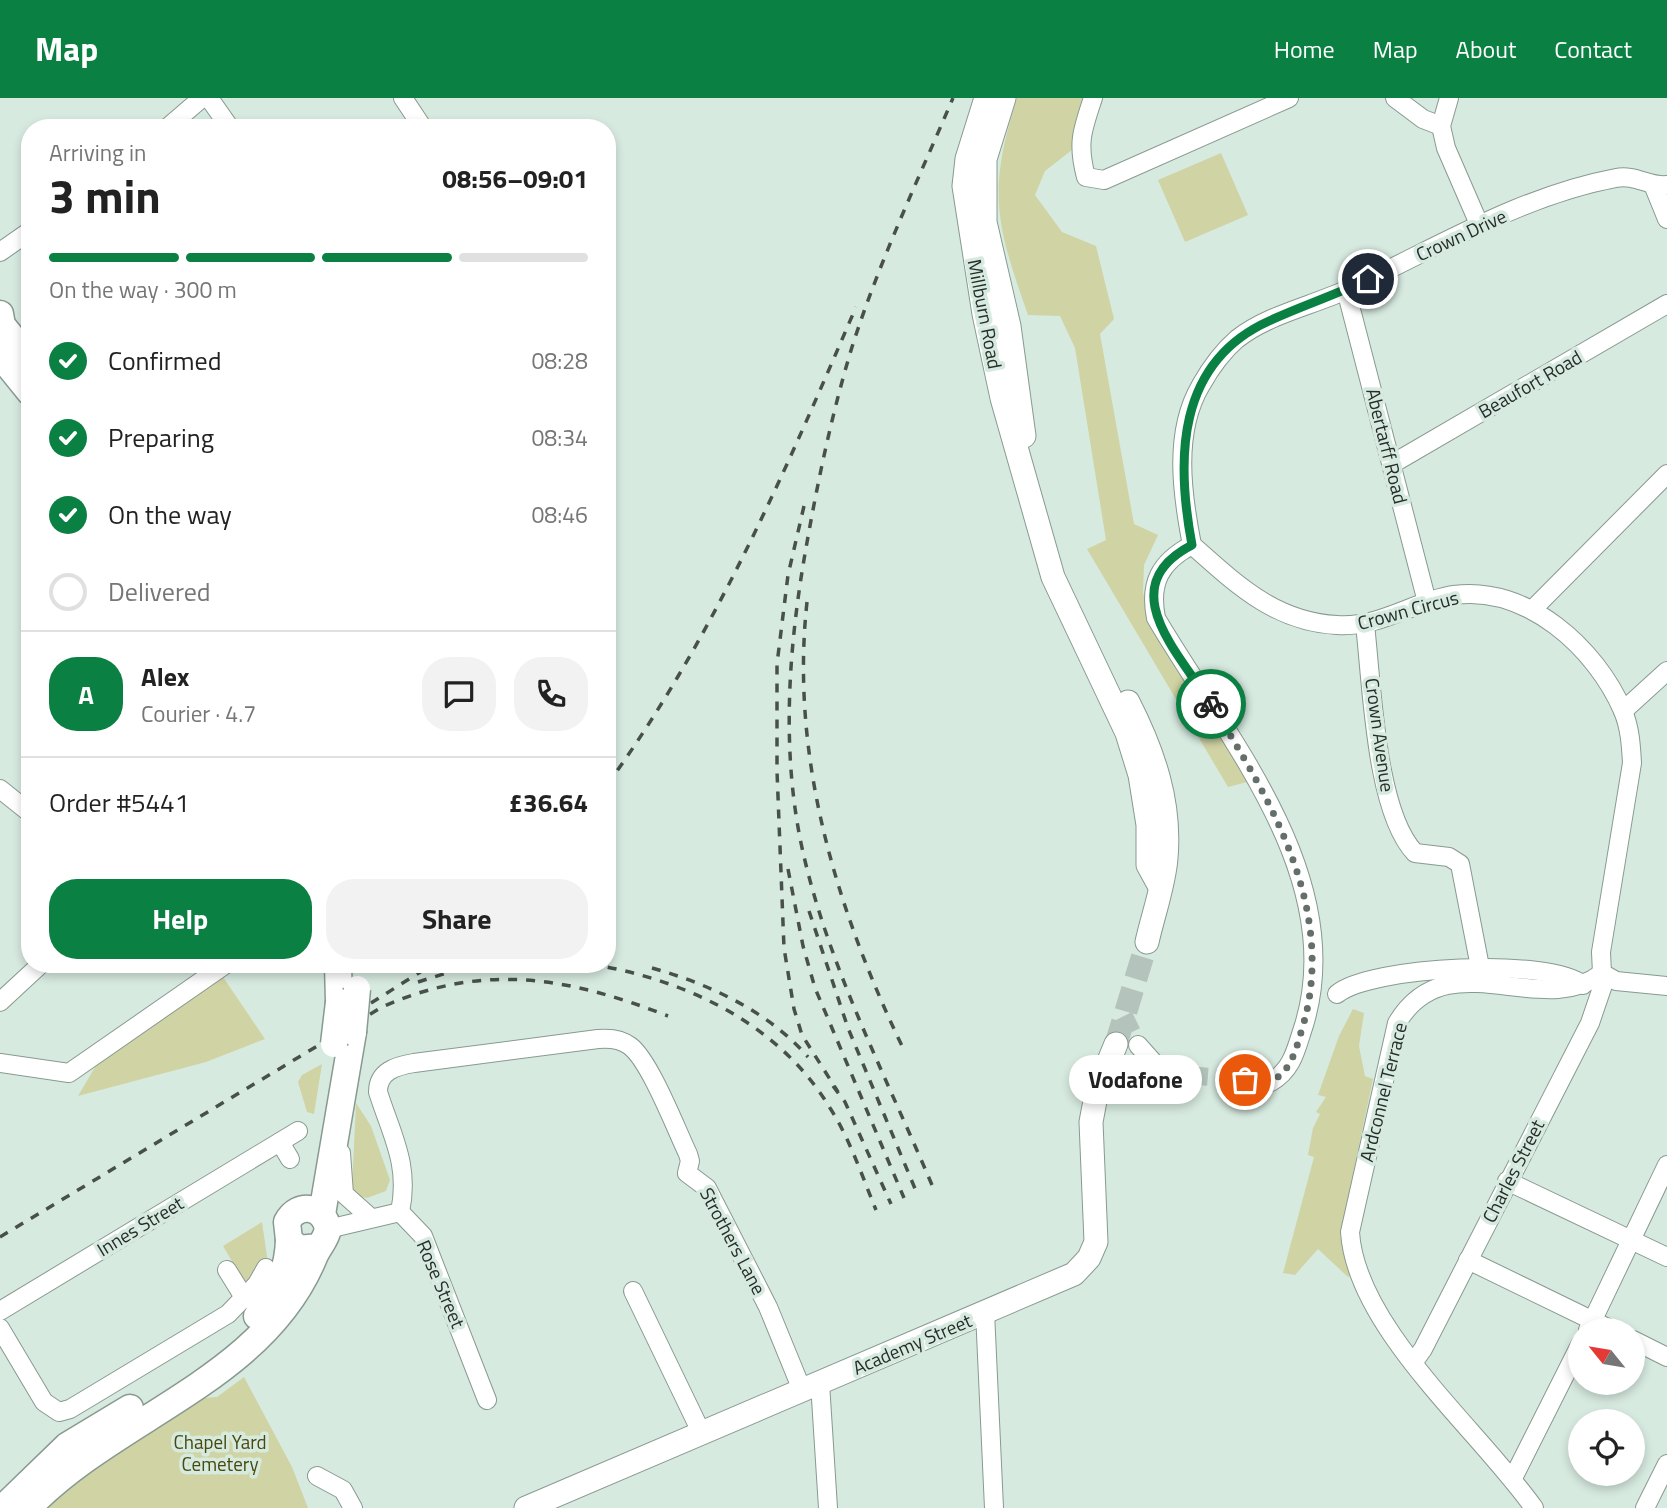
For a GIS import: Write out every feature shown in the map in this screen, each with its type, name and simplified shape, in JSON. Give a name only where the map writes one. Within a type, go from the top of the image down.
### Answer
[{"type":"highway","points":[[0,314],[2,325],[21,349]]},
{"type":"highway","points":[[0,355],[21,381]]},
{"type":"highway","points":[[28,1508],[72,1468],[221,1370],[252,1345],[285,1311],[303,1283],[340,1118],[344,1038],[351,985]]},
{"type":"highway","points":[[317,1225],[311,1179],[344,1038]]},
{"type":"highway","points":[[3,1508],[67,1446],[214,1356],[243,1331],[281,1283],[289,1263],[287,1222],[317,1225]]},
{"type":"main road","name":"Millburn Road","points":[[986,98],[967,159],[966,211],[1002,398],[1052,578],[1127,733],[1140,775],[1148,825],[1148,865],[1159,884],[1147,942]]},
{"type":"main road","name":"Millburn Road","points":[[1004,98],[985,159],[985,222],[1009,326],[1037,529]]},
{"type":"main road","name":"Academy Street","points":[[526,1508],[1074,1274],[1089,1258],[1097,1242],[1091,1122],[1097,1090],[1107,1065],[1127,1044]]},
{"type":"street","points":[[178,119],[202,98]]},
{"type":"street","points":[[209,98],[224,119]]},
{"type":"street","points":[[403,98],[417,119]]},
{"type":"street","points":[[1093,98],[1082,130],[1079,156],[1086,177],[1104,180],[1289,98]]},
{"type":"street","points":[[1395,98],[1423,118],[1441,126]]},
{"type":"street","points":[[1449,98],[1441,126],[1446,148],[1479,224]]},
{"type":"street","name":"Crown Drive","points":[[1192,545],[1183,472],[1184,439],[1189,410],[1200,385],[1237,340],[1267,321],[1346,290],[1479,224],[1569,190],[1619,177],[1637,178],[1660,186]]},
{"type":"street","points":[[1660,186],[1667,219]]},
{"type":"street","points":[[0,252],[21,237]]},
{"type":"street","name":"Abertarff Road","points":[[1346,290],[1427,602]]},
{"type":"street","name":"Beaufort Road","points":[[1392,464],[1667,304]]},
{"type":"street","points":[[1532,610],[1667,474]]},
{"type":"street","points":[[1192,545],[1180,551],[1157,574],[1152,600],[1156,618],[1259,781],[1299,877],[1310,921],[1312,982],[1308,1012],[1292,1064],[1271,1082],[1245,1080]]},
{"type":"street","name":"Crown Circus","points":[[1192,545],[1242,590],[1271,608],[1312,622],[1365,625],[1397,616],[1427,602],[1476,593],[1503,597],[1532,610],[1561,630],[1587,656],[1623,711],[1631,737],[1632,763],[1601,951],[1604,974]]},
{"type":"street","name":"Crown Avenue","points":[[1365,625],[1381,766],[1387,792],[1405,840],[1415,853],[1449,857],[1460,864],[1480,967]]},
{"type":"street","points":[[1623,711],[1667,671]]},
{"type":"street","points":[[0,789],[21,806]]},
{"type":"street","points":[[1337,993],[1345,987],[1384,977],[1480,967],[1549,971],[1570,976],[1583,985]]},
{"type":"street","points":[[0,1002],[31,973]]},
{"type":"street","points":[[0,1063],[69,1073],[213,973]]},
{"type":"street","points":[[1604,974],[1616,981],[1667,986]]},
{"type":"street","name":"Ardconnel Terrace","points":[[1534,1508],[1513,1478],[1413,1363],[1380,1318],[1354,1255],[1350,1232],[1397,1023],[1405,1010],[1428,992],[1453,984],[1476,981],[1572,989],[1604,974]]},
{"type":"street","name":"Charles Street","points":[[1413,1363],[1590,1023],[1604,974]]},
{"type":"street","name":"Strothers Lane","points":[[400,1212],[405,1186],[404,1170],[378,1086],[385,1072],[402,1065],[611,1038],[629,1044],[643,1062],[688,1154],[690,1168],[687,1172],[707,1188],[811,1387],[828,1508]]},
{"type":"street","points":[[1107,1065],[1163,1073],[1127,1044]]},
{"type":"street","points":[[340,1118],[344,1194],[371,1219]]},
{"type":"street","name":"Innes Street","points":[[0,1311],[298,1131]]},
{"type":"street","points":[[280,1142],[290,1159]]},
{"type":"street","points":[[1593,1318],[1667,1165]]},
{"type":"street","points":[[1507,1181],[1667,1257]]},
{"type":"street","points":[[317,1225],[371,1219],[400,1212]]},
{"type":"street","name":"Rose Street","points":[[400,1212],[423,1236],[487,1400]]},
{"type":"street","points":[[1468,1260],[1577,1318]]},
{"type":"street","points":[[0,1328],[44,1402],[59,1412],[70,1409],[228,1314],[245,1299],[266,1268]]},
{"type":"street","points":[[227,1270],[245,1299]]},
{"type":"street","points":[[634,1291],[702,1434]]},
{"type":"street","points":[[985,1312],[994,1508]]},
{"type":"street","points":[[1645,1346],[1667,1357]]},
{"type":"street","points":[[1513,1478],[1568,1369]]},
{"type":"street","points":[[1644,1508],[1667,1464]]},
{"type":"street","points":[[317,1476],[343,1490],[353,1508]]},
{"type":"green space","points":[[1017,98],[1087,98],[1072,150],[1045,171],[1035,195],[1062,232],[1096,246],[1114,319],[1100,334],[1134,524],[1158,535],[1144,565],[1143,593],[1156,629],[1251,781],[1228,787],[1087,549],[1106,540],[1075,348],[1060,316],[1028,315],[1009,256],[999,208],[1002,159]]},
{"type":"green space","points":[[1221,153],[1248,215],[1185,242],[1158,180]]},
{"type":"green space","points":[[221,974],[265,1039],[206,1062],[78,1096],[98,1062]]},
{"type":"green space","points":[[1353,1009],[1364,1013],[1359,1046],[1365,1076],[1373,1079],[1340,1236],[1354,1274],[1348,1277],[1318,1249],[1295,1275],[1283,1273],[1314,1157],[1308,1155],[1313,1128],[1320,1114],[1316,1112],[1326,1097],[1318,1095],[1339,1036]]},
{"type":"green space","points":[[322,1064],[314,1114],[307,1112],[298,1082],[302,1075]]},
{"type":"green space","points":[[356,1103],[371,1126],[390,1180],[386,1191],[367,1198],[357,1196],[352,1188]]},
{"type":"green space","points":[[262,1222],[268,1263],[245,1290],[229,1267],[233,1263],[223,1246]]},
{"type":"green space","name":"Chapel Yard Cemetery","points":[[244,1377],[292,1467],[308,1508],[46,1508],[102,1459],[202,1398],[217,1397]]},
{"type":"tunnel","points":[[1116,1044],[1147,942]]},
{"type":"tunnel","points":[[1124,1016],[1138,1045]]},
{"type":"tunnel","points":[[1163,1073],[1245,1080]]},
{"type":"railway","points":[[932,1185],[858,1017],[825,931],[801,843],[789,732],[792,658],[800,584],[815,497],[845,372],[887,252],[953,98]]},
{"type":"railway","points":[[616,772],[681,672],[745,553],[856,307]]},
{"type":"railway","points":[[804,506],[788,575],[777,664],[777,771],[784,948],[794,1009],[802,1035],[838,1092]]},
{"type":"railway","points":[[807,602],[803,660],[805,717],[823,830],[857,940],[902,1046]]},
{"type":"railway","points":[[788,869],[803,946],[815,988],[904,1198]]},
{"type":"railway","points":[[809,911],[848,1028],[916,1191]]},
{"type":"railway","points":[[652,968],[695,982],[736,1001],[775,1026],[808,1057]]},
{"type":"railway","points":[[616,969],[694,994],[756,1029],[784,1052],[809,1078],[844,1132],[876,1210]]},
{"type":"railway","points":[[371,1003],[419,973]]},
{"type":"railway","points":[[418,982],[446,973]]},
{"type":"railway","points":[[0,1237],[382,1007],[419,993],[455,984],[525,980],[595,992],[668,1016]]},
{"type":"railway","points":[[833,1086],[845,1102],[891,1204]]},
{"type":"way so far","points":[[1211,704],[1259,781],[1299,877],[1310,921],[1312,982],[1308,1012],[1292,1064],[1282,1076],[1271,1082],[1245,1080]]},
{"type":"place","name":"Vodafone","points":[[1245,1080]]},
{"type":"route","points":[[1211,704],[1156,618],[1152,600],[1157,574],[1180,551],[1192,545],[1186,517],[1183,472],[1184,439],[1189,410],[1200,385],[1237,340],[1267,321],[1368,279]]}]
